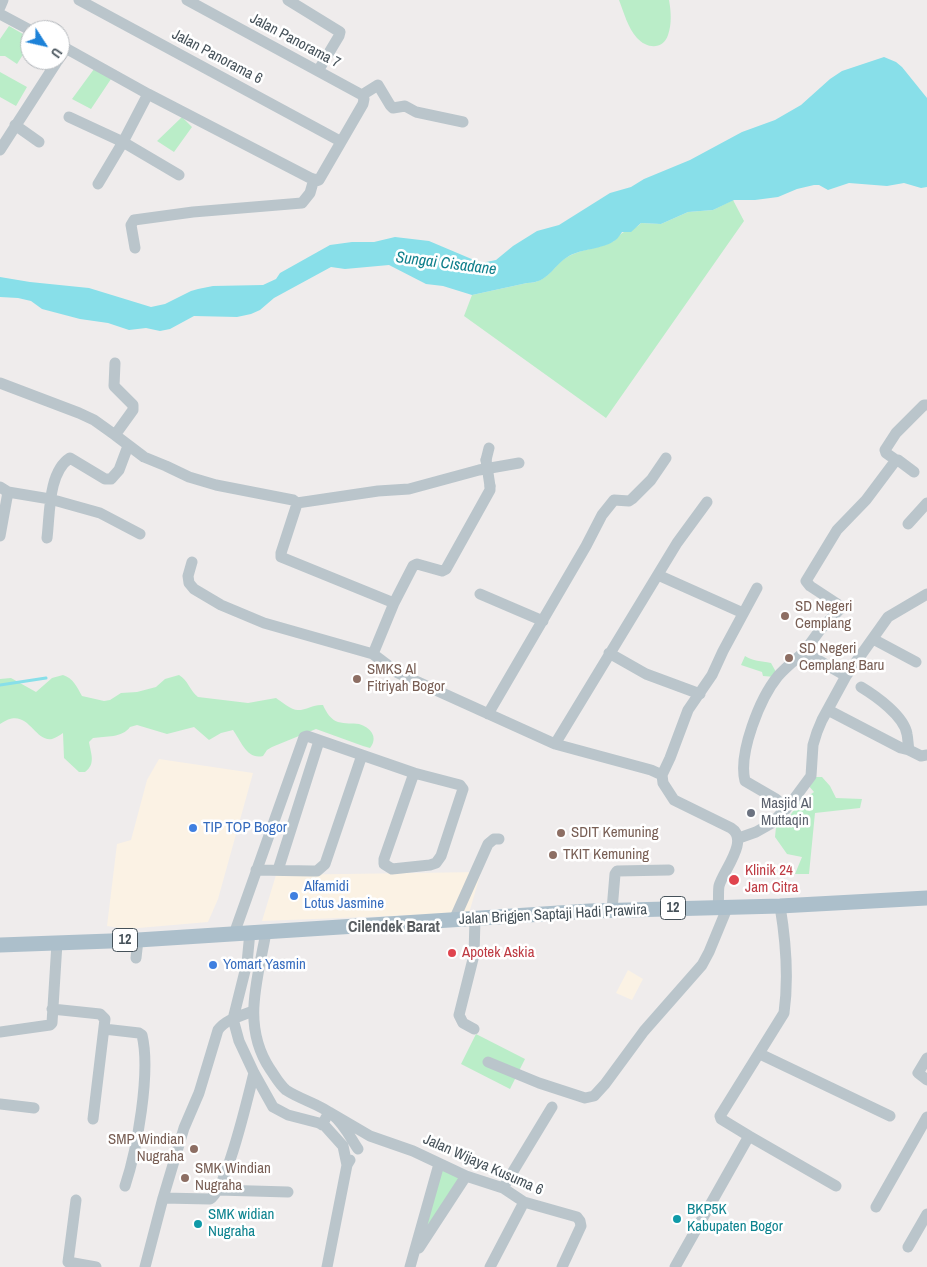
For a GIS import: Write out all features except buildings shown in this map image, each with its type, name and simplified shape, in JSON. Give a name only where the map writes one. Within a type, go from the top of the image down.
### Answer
[{"type":"main road","name":"Jalan Brigjen Saptaji Hadi Prawira","points":[[0,945],[138,940],[612,910],[780,906],[927,898]]},
{"type":"street","points":[[0,7],[3,0]]},
{"type":"street","name":"Jalan Panorama 6","points":[[79,0],[340,141]]},
{"type":"street","name":"Jalan Panorama 7","points":[[187,0],[362,95]]},
{"type":"street","points":[[288,0],[338,29],[340,32],[340,36],[318,71]]},
{"type":"street","points":[[0,14],[20,25]]},
{"type":"street","points":[[70,57],[148,94],[314,180],[319,180],[363,104],[364,98],[362,95],[378,85],[393,108],[405,106],[416,112],[463,122]]},
{"type":"street","points":[[0,150],[50,70]]},
{"type":"street","points":[[98,184],[148,94]]},
{"type":"street","points":[[69,117],[123,142],[179,175]]},
{"type":"street","points":[[16,125],[39,142]]},
{"type":"street","points":[[134,248],[131,225],[134,220],[198,212],[302,203],[310,193],[314,180]]},
{"type":"street","points":[[115,362],[114,386],[133,405],[133,410],[115,435]]},
{"type":"street","points":[[0,383],[94,420],[144,457],[189,477],[216,485],[293,500],[297,503],[378,491],[409,489],[479,470],[519,463]]},
{"type":"street","points":[[914,472],[886,453],[885,450],[896,433],[924,405],[927,405]]},
{"type":"street","points":[[47,538],[50,499],[63,462],[70,458],[106,479],[111,479],[119,470],[128,446]]},
{"type":"street","points":[[373,654],[412,566],[417,564],[442,571],[446,569],[490,490],[486,460],[489,448]]},
{"type":"street","points":[[488,714],[586,546],[602,515],[614,500],[632,499],[651,480],[666,458]]},
{"type":"street","points":[[786,809],[776,800],[745,781],[744,761],[755,717],[764,696],[779,675],[804,652],[820,630],[842,606],[810,586],[806,581],[837,530],[866,500],[896,460]]},
{"type":"street","points":[[0,536],[4,490],[50,499],[100,513],[140,534]]},
{"type":"street","points":[[555,744],[609,652],[677,544],[707,502]]},
{"type":"street","points":[[297,503],[280,553],[282,557],[394,603]]},
{"type":"street","points":[[908,524],[927,503]]},
{"type":"street","points":[[192,562],[188,576],[189,583],[194,589],[221,605],[264,624],[373,654],[398,673],[555,744],[651,770],[662,775]]},
{"type":"street","points":[[658,575],[743,613]]},
{"type":"street","points":[[488,1062],[539,1083],[584,1098],[594,1096],[605,1084],[644,1030],[702,965],[709,952],[724,907],[719,886],[736,849],[738,833],[706,814],[683,806],[674,800],[663,784],[662,775],[688,710],[712,675],[757,588]]},
{"type":"street","points":[[480,594],[543,621]]},
{"type":"street","points":[[738,838],[756,832],[772,823],[786,809],[811,776],[813,745],[822,720],[846,676],[888,616],[926,596]]},
{"type":"street","points":[[874,638],[916,662]]},
{"type":"street","points":[[609,652],[646,674],[700,694]]},
{"type":"street","points":[[804,652],[846,676]]},
{"type":"street","points":[[861,686],[880,700],[902,722],[907,733],[908,750]]},
{"type":"street","points":[[828,710],[901,748],[921,756],[927,756]]},
{"type":"street","points":[[234,934],[302,739],[307,736],[414,773],[460,785],[463,789],[441,856],[436,862],[430,865],[392,869],[384,864],[384,859],[414,773]]},
{"type":"street","points":[[278,870],[319,741]]},
{"type":"street","points":[[256,870],[312,871],[325,864],[362,755]]},
{"type":"street","points":[[454,920],[488,844],[494,839],[499,839]]},
{"type":"street","points":[[612,910],[615,874],[617,872],[669,870]]},
{"type":"street","points":[[780,906],[786,948],[786,1005],[782,1019],[720,1116],[721,1119],[749,1136],[836,1186]]},
{"type":"street","points":[[474,1029],[463,1022],[458,1015],[474,954],[475,919]]},
{"type":"street","points":[[250,932],[247,963],[233,1019],[238,1041],[254,1074],[274,1107],[288,1115],[322,1124],[343,1146],[347,1165],[327,1267]]},
{"type":"street","points":[[266,932],[253,1011],[255,1037],[258,1047],[267,1065],[285,1089],[274,1107]]},
{"type":"street","points":[[136,958],[138,940]]},
{"type":"street","points":[[0,1032],[52,1023],[57,943]]},
{"type":"street","points":[[247,963],[260,964]]},
{"type":"street","points":[[52,1009],[100,1014],[105,1019],[93,1119]]},
{"type":"street","points":[[145,1267],[184,1128],[199,1093],[218,1030],[222,1025],[233,1019],[253,1011]]},
{"type":"street","points":[[104,1029],[139,1033],[142,1035],[144,1047],[144,1083],[138,1132],[125,1186]]},
{"type":"street","points":[[760,1054],[890,1116]]},
{"type":"street","points":[[927,1058],[918,1073],[927,1080]]},
{"type":"street","points":[[163,1198],[210,1198],[218,1190],[236,1142],[254,1074]]},
{"type":"street","name":"Jalan Wijaya Kusuma 6","points":[[285,1089],[370,1136],[413,1151],[466,1176],[503,1188],[524,1202],[577,1217],[581,1226],[562,1267]]},
{"type":"street","points":[[0,1104],[34,1108]]},
{"type":"street","points":[[503,1188],[552,1107]]},
{"type":"street","points":[[322,1124],[329,1112],[342,1123],[358,1149]]},
{"type":"street","points":[[876,1208],[927,1117]]},
{"type":"street","points":[[347,1165],[364,1140],[370,1136]]},
{"type":"street","points":[[675,1267],[749,1136]]},
{"type":"street","points":[[411,1263],[439,1164]]},
{"type":"street","points":[[411,1263],[466,1176]]},
{"type":"street","points":[[218,1190],[288,1192]]},
{"type":"street","points":[[76,1200],[67,1264],[96,1267]]},
{"type":"street","points":[[490,1267],[524,1202]]},
{"type":"street","points":[[908,1247],[927,1214]]},
{"type":"shaded area","points":[[159,759],[253,773],[218,899],[208,922],[127,929],[107,926],[117,844],[131,840],[147,780]]},
{"type":"shaded area","points":[[481,872],[469,913],[262,921],[276,875]]},
{"type":"shaded area","points":[[628,970],[643,979],[632,1000],[616,993]]},
{"type":"green space","points":[[619,0],[669,0],[671,13],[666,40],[654,46],[641,42],[629,25]]},
{"type":"green space","points":[[9,26],[20,32],[20,59],[17,64],[5,56],[0,56],[0,39]]},
{"type":"green space","points":[[94,69],[111,79],[91,109],[72,99]]},
{"type":"green space","points":[[0,72],[27,87],[16,106],[0,97]]},
{"type":"green space","points":[[182,117],[192,127],[174,152],[157,141]]},
{"type":"green space","points":[[733,200],[744,221],[606,418],[464,316],[472,295],[541,280],[565,258],[612,242],[622,233],[641,223],[661,224],[688,212],[713,210]]},
{"type":"green space","points":[[745,656],[754,660],[771,663],[776,672],[775,677],[763,676],[762,672],[741,665]]},
{"type":"green space","points":[[63,675],[72,681],[82,696],[104,701],[110,700],[121,693],[137,692],[156,687],[165,679],[179,675],[198,697],[248,703],[276,698],[295,710],[323,705],[335,721],[367,727],[372,733],[374,740],[370,748],[316,729],[272,747],[263,756],[257,756],[245,749],[233,730],[221,733],[209,740],[194,727],[167,734],[137,725],[118,735],[93,738],[89,742],[92,759],[91,766],[85,772],[79,772],[64,758],[63,733],[52,739],[45,738],[24,721],[17,718],[9,719],[0,724],[0,679],[11,678],[36,692],[52,678]]},
{"type":"green space","points":[[814,777],[822,777],[830,786],[836,798],[862,799],[860,808],[815,813],[809,874],[795,874],[802,857],[787,854],[775,837],[776,827],[785,822],[801,801],[814,792],[808,785]]},
{"type":"green space","points":[[476,1034],[525,1059],[510,1089],[461,1064]]},
{"type":"green space","points":[[439,1164],[466,1176],[412,1258]]},
{"type":"water","name":"Sungai Cisadane","points":[[884,57],[902,67],[927,98],[927,187],[921,188],[904,183],[887,186],[849,183],[828,190],[819,185],[814,185],[797,189],[778,197],[734,200],[713,210],[688,212],[661,224],[641,223],[631,232],[622,232],[616,240],[609,244],[569,256],[540,280],[472,295],[443,286],[426,284],[389,265],[345,269],[331,267],[274,298],[260,310],[251,314],[237,317],[194,316],[170,329],[160,331],[146,328],[129,330],[108,323],[80,319],[42,309],[31,301],[0,297],[0,277],[89,288],[151,307],[165,304],[191,291],[213,286],[263,285],[276,279],[280,273],[330,245],[374,242],[395,237],[429,241],[481,263],[496,260],[513,246],[537,231],[559,225],[610,193],[631,187],[644,179],[690,160],[742,132],[775,120],[801,105],[830,79],[842,71]]},
{"type":"waterway","points":[[0,685],[46,678]]},
{"type":"place","name":"SD Negeri Cemplang","points":[[785,616]]},
{"type":"place","name":"SD Negeri Cemplang Baru","points":[[789,658]]},
{"type":"place","name":"SMKS Al Fitriyah Bogor","points":[[357,679]]},
{"type":"place","name":"Masjid Al Muttaqin","points":[[751,813]]},
{"type":"place","name":"TIP TOP Bogor","points":[[193,828]]},
{"type":"place","name":"SDIT Kemuning","points":[[561,833]]},
{"type":"place","name":"TKIT Kemuning","points":[[553,855]]},
{"type":"place","name":"Klinik 24 Jam Citra","points":[[734,880]]},
{"type":"place","name":"Alfamidi Lotus Jasmine","points":[[294,896]]},
{"type":"place","name":"Apotek Askia","points":[[452,953]]},
{"type":"place","name":"Yomart Yasmin","points":[[213,965]]},
{"type":"place","name":"SMP Windian Nugraha","points":[[194,1149]]},
{"type":"place","name":"SMK Windian Nugraha","points":[[185,1178]]},
{"type":"place","name":"BKP5K Kabupaten Bogor","points":[[677,1219]]},
{"type":"place","name":"SMK widian Nugraha","points":[[198,1224]]},
{"type":"district","name":"Cilendek Barat","points":[[394,928]]}]
